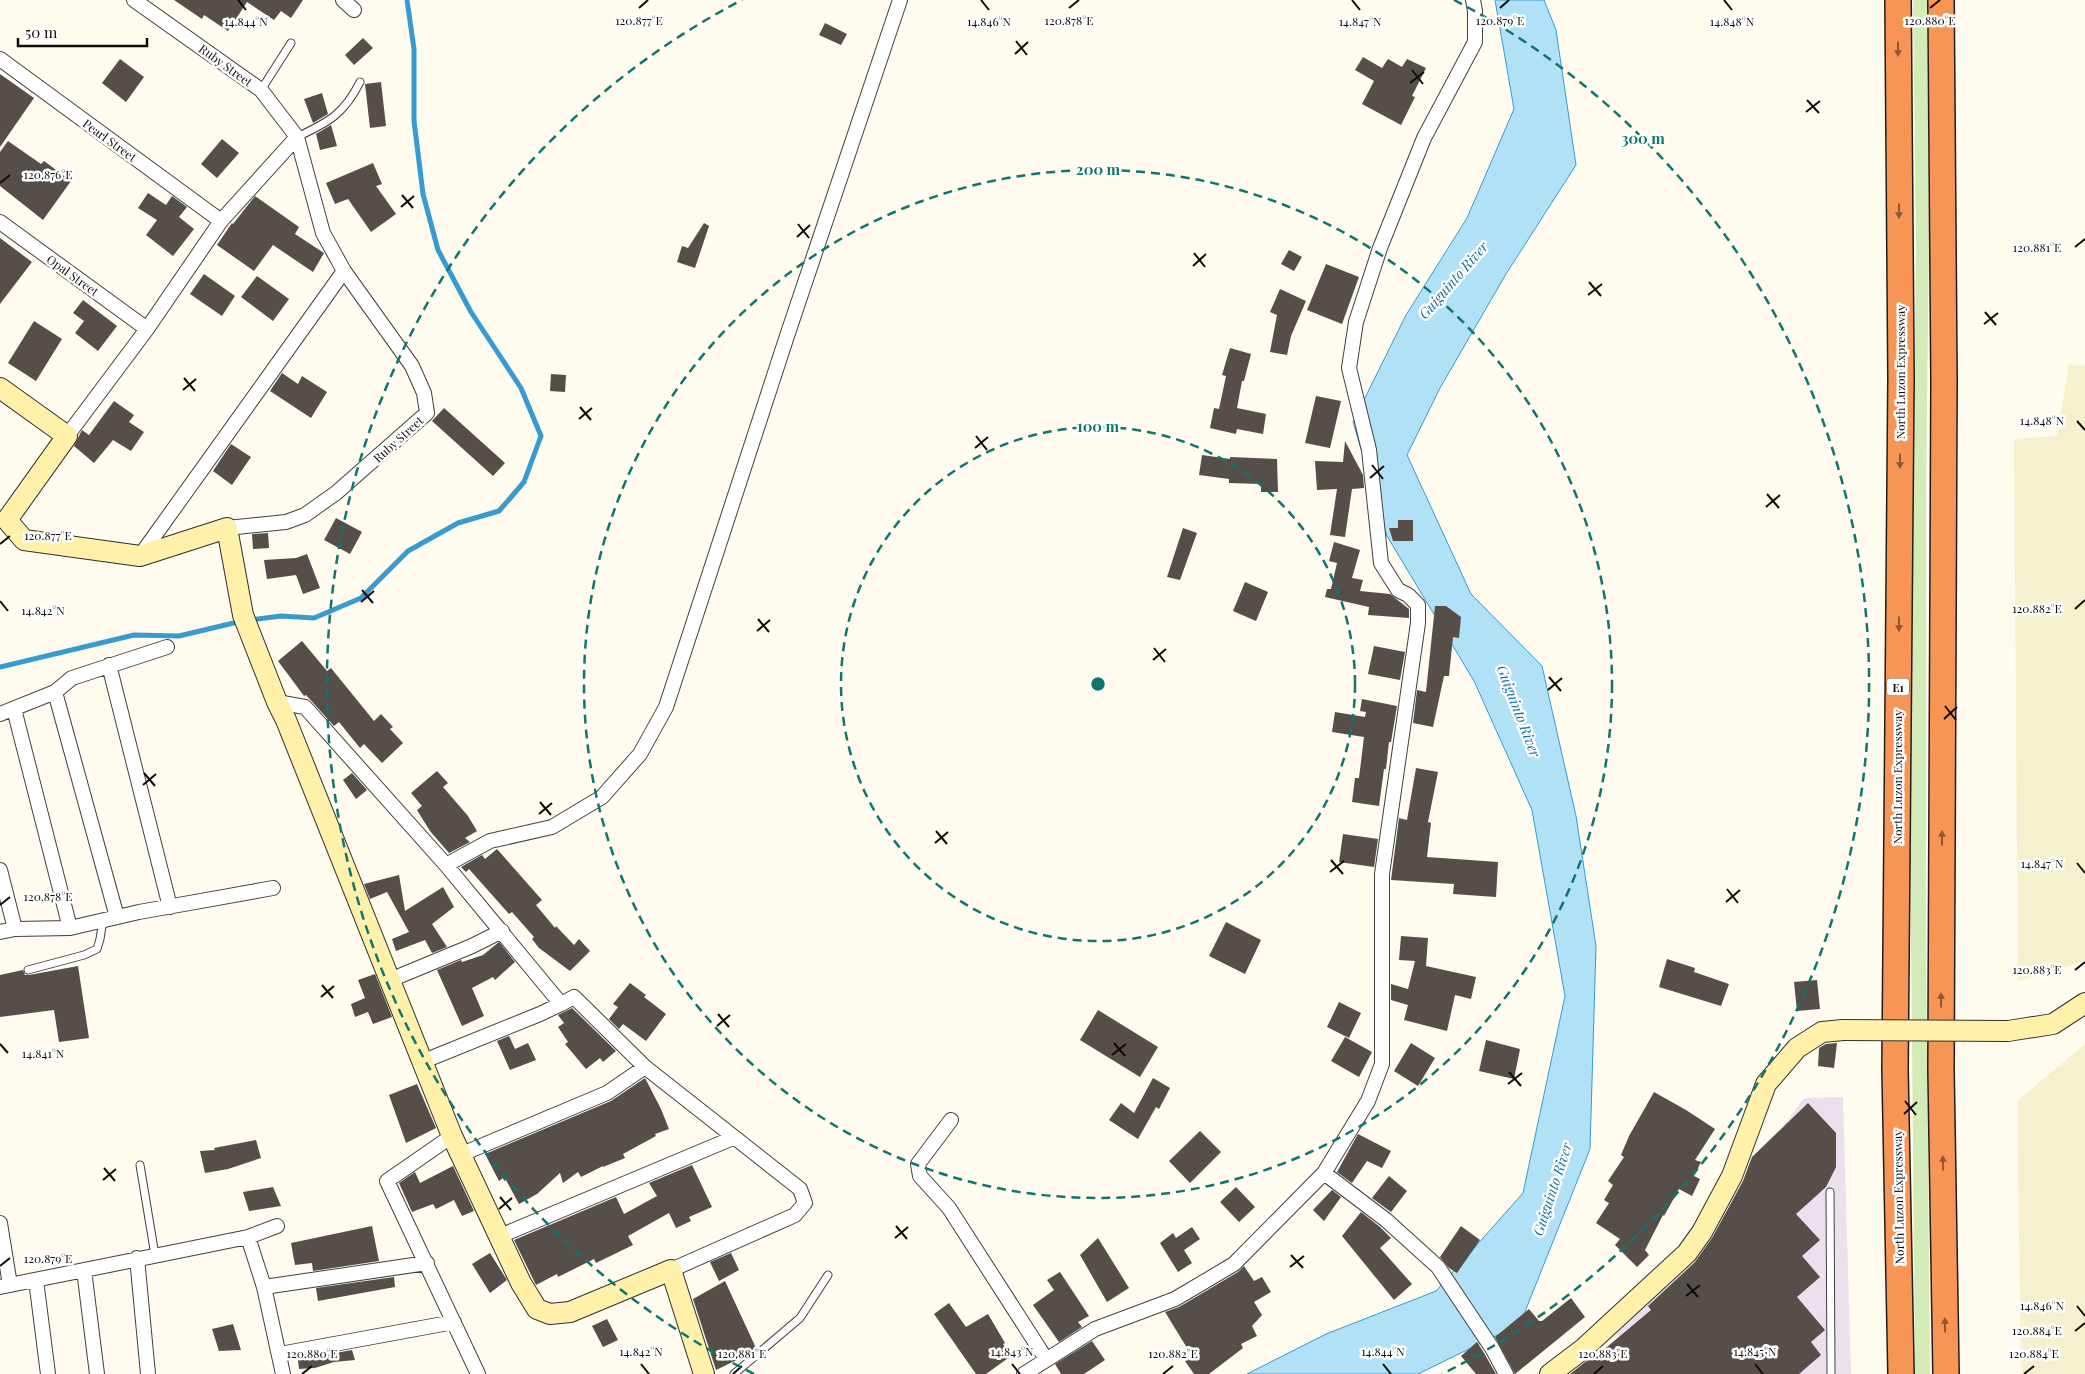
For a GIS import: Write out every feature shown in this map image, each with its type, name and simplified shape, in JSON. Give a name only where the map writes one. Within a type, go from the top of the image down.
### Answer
[{"type":"highway","name":"North Luzon Expressway","points":[[1898,0],[1900,387],[1895,1069],[1902,1374]]},
{"type":"highway","points":[[1942,0],[1944,400],[1941,1070],[1946,1374]]},
{"type":"street","name":"Ruby Street","points":[[3,521],[24,540],[140,556],[227,528],[286,522],[305,515],[336,494],[426,413],[424,393],[412,366],[344,271],[323,232],[297,137],[261,90],[134,0]]},
{"type":"street","points":[[343,0],[354,10]]},
{"type":"street","points":[[446,865],[490,841],[552,827],[602,797],[640,754],[666,706],[787,336],[900,0]]},
{"type":"street","points":[[1024,1374],[1095,1329],[1174,1299],[1234,1264],[1324,1173],[1368,1101],[1382,1064],[1382,874],[1418,623],[1418,605],[1408,595],[1398,590],[1382,563],[1369,450],[1349,368],[1356,322],[1380,248],[1424,138],[1475,42],[1473,0]]},
{"type":"street","name":"Pearl Street","points":[[0,58],[221,221]]},
{"type":"street","points":[[3,521],[147,329],[221,221],[297,137]]},
{"type":"street","name":"Opal Street","points":[[0,222],[147,329]]},
{"type":"street","points":[[140,556],[344,271]]},
{"type":"street","points":[[0,388],[67,436]]},
{"type":"street","points":[[227,528],[243,615],[277,702],[286,720],[424,1061],[452,1136],[521,1283],[537,1309],[550,1314],[570,1312],[795,1215],[805,1203],[800,1189],[645,1067],[574,997],[540,1014],[424,1061]]},
{"type":"street","points":[[0,714],[55,692],[72,678],[167,646]]},
{"type":"street","points":[[109,665],[170,906]]},
{"type":"street","points":[[55,692],[117,917]]},
{"type":"street","points":[[277,702],[305,707],[446,865],[560,1004]]},
{"type":"street","points":[[14,709],[70,928]]},
{"type":"street","points":[[0,870],[15,930]]},
{"type":"street","points":[[0,932],[70,928],[170,906],[274,888]]},
{"type":"street","points":[[390,980],[472,946],[502,931]]},
{"type":"street","points":[[1550,1374],[1583,1349],[1687,1253],[1702,1232],[1732,1176],[1766,1084],[1797,1048],[1822,1032],[1843,1030],[2008,1031],[2053,1024],[2085,1003]]},
{"type":"street","points":[[462,1154],[607,1093],[645,1067]]},
{"type":"street","points":[[951,1120],[918,1164],[920,1176],[949,1208],[1046,1359]]},
{"type":"street","points":[[452,1136],[387,1181],[478,1374]]},
{"type":"street","points":[[500,1236],[733,1138]]},
{"type":"street","points":[[1324,1173],[1386,1220],[1438,1267],[1492,1348],[1506,1374]]},
{"type":"street","points":[[0,1223],[5,1286],[248,1237],[277,1226]]},
{"type":"street","points":[[248,1237],[264,1287],[283,1374]]},
{"type":"street","points":[[137,1258],[148,1374]]},
{"type":"street","points":[[264,1287],[427,1263]]},
{"type":"street","points":[[84,1270],[97,1374]]},
{"type":"street","points":[[671,1270],[704,1374]]},
{"type":"street","points":[[36,1280],[48,1374]]},
{"type":"street","points":[[280,1354],[454,1322]]},
{"type":"lane","points":[[261,90],[291,43]]},
{"type":"lane","points":[[297,137],[320,126],[339,113],[352,99],[360,82]]},
{"type":"lane","points":[[28,970],[84,955],[97,949],[103,920]]},
{"type":"lane","points":[[140,1165],[155,1255]]},
{"type":"lane","points":[[1830,1192],[1831,1374]]},
{"type":"lane","points":[[734,1374],[800,1318],[828,1275]]},
{"type":"shaded area","points":[[2069,364],[2085,366],[2085,961],[2018,981],[2014,439],[2057,436]]},
{"type":"shaded area","points":[[2085,1044],[2085,1374],[2021,1374],[2017,1101]]},
{"type":"shaded area","points":[[1843,1097],[1851,1374],[1616,1374],[1626,1347],[1617,1333],[1703,1252],[1734,1206],[1773,1140],[1804,1098]]},
{"type":"green space","points":[[1913,0],[1927,0],[1929,232],[1926,501],[1926,939],[1930,1374],[1915,1374],[1910,819],[1916,248]]},
{"type":"water","name":"Guiguinto River","points":[[1495,0],[1544,0],[1556,30],[1576,165],[1506,274],[1440,388],[1407,455],[1471,594],[1542,666],[1576,816],[1596,946],[1590,1149],[1520,1324],[1418,1374],[1247,1374],[1326,1334],[1436,1291],[1523,1193],[1565,996],[1532,810],[1474,681],[1387,536],[1353,422],[1406,315],[1467,218],[1514,109]]},
{"type":"building","points":[[174,0],[303,0],[291,18],[281,11],[274,20],[247,2],[228,31],[204,15],[202,19]]},
{"type":"building","points":[[825,23],[847,34],[841,45],[819,35]]},
{"type":"building","points":[[363,38],[373,48],[354,65],[345,55]]},
{"type":"building","points":[[1363,57],[1382,68],[1388,59],[1402,67],[1407,59],[1426,68],[1412,96],[1415,97],[1401,125],[1362,104],[1374,81],[1355,70]]},
{"type":"building","points":[[120,59],[144,77],[126,102],[102,83]]},
{"type":"building","points":[[0,74],[34,98],[0,147]]},
{"type":"building","points":[[381,82],[386,126],[370,128],[365,84]]},
{"type":"building","points":[[322,93],[328,114],[313,123],[304,99]]},
{"type":"building","points":[[331,125],[337,146],[320,150],[316,134]]},
{"type":"building","points":[[222,139],[239,153],[217,178],[201,164]]},
{"type":"building","points":[[8,141],[41,164],[44,161],[71,181],[43,220],[0,186],[0,152]]},
{"type":"building","points":[[373,163],[382,184],[376,186],[396,214],[371,232],[348,199],[335,204],[326,183]]},
{"type":"building","points":[[148,193],[166,205],[172,196],[187,207],[179,217],[194,229],[173,256],[146,235],[157,220],[138,208]]},
{"type":"building","points":[[255,196],[299,227],[295,234],[324,253],[313,272],[273,245],[254,271],[217,245],[232,223]]},
{"type":"building","points":[[704,223],[709,226],[695,268],[677,262],[682,246],[688,248]]},
{"type":"building","points":[[0,238],[32,262],[0,304]]},
{"type":"building","points":[[1289,250],[1302,257],[1294,271],[1281,264]]},
{"type":"building","points":[[1326,264],[1359,277],[1342,324],[1307,310]]},
{"type":"building","points":[[204,274],[235,296],[222,316],[190,294]]},
{"type":"building","points":[[257,276],[289,299],[273,321],[241,297]]},
{"type":"building","points":[[1280,289],[1306,301],[1291,336],[1287,355],[1270,352],[1277,315],[1270,312]]},
{"type":"building","points":[[83,300],[117,326],[98,351],[75,333],[84,321],[73,313]]},
{"type":"building","points":[[34,321],[62,339],[36,381],[8,363]]},
{"type":"building","points":[[1230,348],[1251,354],[1244,381],[1242,381],[1237,408],[1266,414],[1263,434],[1237,429],[1236,434],[1210,428],[1214,408],[1219,409],[1226,376],[1222,375]]},
{"type":"building","points":[[282,373],[298,384],[302,376],[327,392],[311,418],[270,391]]},
{"type":"building","points":[[551,374],[566,375],[565,392],[550,391]]},
{"type":"building","points":[[1316,396],[1341,401],[1330,448],[1305,443]]},
{"type":"building","points":[[114,401],[134,415],[129,422],[144,432],[131,451],[113,440],[94,463],[74,446],[82,430],[89,435]]},
{"type":"building","points":[[444,408],[505,463],[493,476],[432,421]]},
{"type":"building","points":[[1345,441],[1363,475],[1364,488],[1352,489],[1345,537],[1330,535],[1337,489],[1317,490],[1315,461],[1343,462]]},
{"type":"building","points":[[231,444],[251,457],[232,485],[213,471]]},
{"type":"building","points":[[1202,455],[1230,459],[1230,457],[1277,459],[1278,492],[1261,492],[1261,484],[1229,483],[1229,479],[1199,475]]},
{"type":"building","points":[[336,518],[362,532],[350,554],[324,540]]},
{"type":"building","points":[[1398,520],[1413,520],[1413,541],[1393,541],[1389,528],[1398,528]]},
{"type":"building","points":[[1183,528],[1197,533],[1180,580],[1167,577]]},
{"type":"building","points":[[268,533],[269,548],[253,549],[252,534]]},
{"type":"building","points":[[1334,542],[1360,550],[1352,578],[1363,580],[1360,591],[1390,594],[1409,609],[1409,618],[1368,615],[1369,607],[1325,597],[1327,589],[1331,589],[1337,563],[1329,561]]},
{"type":"building","points":[[307,554],[320,588],[303,594],[296,575],[267,579],[264,560],[296,558]]},
{"type":"building","points":[[1245,582],[1268,592],[1256,621],[1233,611]]},
{"type":"building","points":[[1435,606],[1446,606],[1461,617],[1459,638],[1453,637],[1449,676],[1444,676],[1433,727],[1413,723],[1417,690],[1426,692]]},
{"type":"building","points":[[302,641],[327,671],[331,668],[374,721],[381,714],[393,727],[390,729],[403,743],[382,763],[364,744],[360,748],[339,722],[334,726],[306,695],[304,696],[278,661]]},
{"type":"building","points":[[1374,646],[1405,652],[1400,680],[1368,674]]},
{"type":"building","points":[[1362,699],[1397,706],[1391,742],[1389,742],[1386,769],[1384,769],[1379,806],[1352,802],[1355,778],[1359,778],[1364,737],[1332,732],[1335,712],[1365,717],[1366,712],[1360,711]]},
{"type":"building","points":[[1416,768],[1438,772],[1428,822],[1431,823],[1427,857],[1498,862],[1496,897],[1453,894],[1454,884],[1391,880],[1399,818],[1407,820]]},
{"type":"building","points":[[437,771],[448,783],[443,787],[468,816],[477,831],[465,838],[470,842],[449,853],[430,831],[417,810],[422,806],[411,793]]},
{"type":"building","points":[[352,773],[367,790],[356,799],[343,780]]},
{"type":"building","points":[[1343,834],[1378,839],[1374,867],[1339,862]]},
{"type":"building","points":[[497,849],[542,900],[536,905],[555,928],[556,926],[574,945],[579,939],[590,951],[570,971],[539,948],[532,939],[534,937],[512,912],[509,914],[469,869],[466,872],[461,867],[482,855],[485,859]]},
{"type":"building","points":[[399,875],[405,911],[443,887],[454,907],[432,924],[447,947],[432,953],[425,940],[396,951],[392,939],[409,932],[387,892],[370,899],[364,884]]},
{"type":"building","points":[[1226,922],[1261,940],[1245,974],[1209,956]]},
{"type":"building","points":[[1401,936],[1428,938],[1426,966],[1476,977],[1471,999],[1455,995],[1447,1031],[1404,1020],[1408,1005],[1391,1000],[1391,984],[1408,989],[1415,961],[1399,960]]},
{"type":"building","points":[[499,942],[515,962],[495,980],[493,977],[472,988],[484,1016],[462,1026],[437,970],[461,960],[462,962],[483,955]]},
{"type":"building","points":[[1667,959],[1695,968],[1694,972],[1729,984],[1721,1006],[1659,987]]},
{"type":"building","points":[[78,966],[89,1038],[59,1042],[54,1010],[0,1017],[0,975],[23,970],[25,975],[29,975]]},
{"type":"building","points":[[375,974],[392,1017],[373,1024],[368,1012],[355,1017],[351,1004],[365,998],[358,980]]},
{"type":"building","points":[[1817,980],[1820,1009],[1797,1011],[1794,982]]},
{"type":"building","points":[[630,983],[666,1014],[646,1041],[623,1024],[619,1029],[609,1019],[618,1007],[613,1004]]},
{"type":"building","points":[[1339,1002],[1361,1013],[1349,1038],[1327,1027]]},
{"type":"building","points":[[572,1008],[616,1051],[603,1062],[600,1058],[586,1069],[565,1044],[568,1042],[558,1027],[564,1023],[558,1015]]},
{"type":"building","points":[[1098,1010],[1158,1047],[1140,1077],[1080,1040]]},
{"type":"building","points":[[509,1036],[515,1049],[528,1043],[536,1060],[510,1070],[497,1041]]},
{"type":"building","points":[[1345,1037],[1372,1052],[1359,1077],[1331,1061]]},
{"type":"building","points":[[1486,1040],[1520,1049],[1514,1079],[1479,1071]]},
{"type":"building","points":[[1411,1043],[1435,1058],[1418,1086],[1394,1071]]},
{"type":"building","points":[[1837,1043],[1834,1068],[1818,1066],[1819,1048],[1826,1044]]},
{"type":"building","points":[[645,1078],[669,1129],[655,1134],[656,1136],[623,1154],[625,1158],[581,1177],[578,1172],[563,1183],[560,1173],[537,1194],[519,1204],[506,1180],[504,1181],[503,1178],[499,1181],[485,1154],[611,1101]]},
{"type":"building","points":[[1153,1078],[1170,1088],[1159,1109],[1156,1107],[1138,1139],[1109,1120],[1121,1103],[1134,1113]]},
{"type":"building","points":[[417,1084],[436,1128],[406,1143],[389,1095]]},
{"type":"building","points":[[1654,1092],[1715,1129],[1695,1160],[1701,1162],[1694,1176],[1700,1179],[1692,1196],[1679,1189],[1645,1250],[1649,1255],[1637,1267],[1615,1245],[1620,1239],[1596,1223],[1609,1203],[1604,1200],[1613,1185],[1608,1181],[1624,1157],[1621,1155],[1629,1136]]},
{"type":"building","points":[[1808,1103],[1836,1133],[1836,1167],[1826,1187],[1796,1214],[1820,1240],[1802,1256],[1820,1277],[1797,1297],[1825,1330],[1811,1342],[1821,1355],[1799,1374],[1570,1374],[1594,1355],[1595,1357],[1651,1310],[1648,1306],[1695,1262],[1712,1238],[1743,1181],[1752,1157]]},
{"type":"building","points":[[1200,1131],[1221,1152],[1190,1183],[1169,1161]]},
{"type":"building","points":[[1358,1134],[1391,1151],[1382,1168],[1367,1161],[1352,1183],[1337,1172]]},
{"type":"building","points":[[256,1140],[261,1158],[228,1169],[205,1173],[200,1151],[215,1150],[214,1148]]},
{"type":"building","points":[[692,1165],[712,1207],[689,1217],[691,1221],[676,1228],[669,1213],[628,1236],[633,1245],[596,1263],[594,1259],[558,1277],[557,1274],[536,1285],[514,1240],[616,1197],[624,1214],[657,1196],[649,1183]]},
{"type":"building","points":[[453,1166],[474,1211],[462,1216],[454,1200],[436,1209],[433,1204],[412,1212],[399,1183],[415,1172],[420,1183]]},
{"type":"building","points":[[1389,1176],[1407,1191],[1391,1212],[1372,1198]]},
{"type":"building","points":[[273,1187],[281,1206],[249,1211],[243,1192]]},
{"type":"building","points":[[1236,1187],[1255,1207],[1239,1222],[1220,1202]]},
{"type":"building","points":[[1332,1190],[1341,1197],[1324,1221],[1313,1210]]},
{"type":"building","points":[[1361,1212],[1391,1238],[1380,1248],[1412,1284],[1394,1300],[1342,1236]]},
{"type":"building","points":[[372,1226],[379,1261],[313,1271],[312,1263],[295,1265],[291,1243]]},
{"type":"building","points":[[1461,1226],[1480,1240],[1457,1273],[1449,1268],[1440,1257]]},
{"type":"building","points":[[1192,1227],[1200,1239],[1184,1250],[1192,1263],[1178,1272],[1160,1243],[1173,1233],[1176,1238]]},
{"type":"building","points":[[1098,1238],[1129,1288],[1107,1302],[1080,1255]]},
{"type":"building","points":[[490,1253],[507,1280],[490,1293],[472,1264]]},
{"type":"building","points":[[731,1253],[739,1270],[719,1281],[710,1262]]},
{"type":"building","points":[[1244,1266],[1254,1281],[1262,1277],[1271,1292],[1254,1302],[1262,1315],[1252,1326],[1257,1336],[1241,1344],[1243,1348],[1209,1374],[1194,1374],[1185,1361],[1192,1356],[1165,1312],[1179,1307],[1238,1272]]},
{"type":"building","points":[[1060,1272],[1089,1316],[1078,1322],[1082,1327],[1059,1342],[1033,1305],[1054,1290],[1047,1280]]},
{"type":"building","points":[[394,1277],[395,1287],[318,1301],[316,1288]]},
{"type":"building","points":[[725,1281],[756,1348],[749,1354],[716,1370],[693,1299]]},
{"type":"building","points":[[1571,1298],[1585,1317],[1515,1374],[1495,1337],[1529,1309],[1539,1321],[1542,1321]]},
{"type":"building","points":[[949,1303],[966,1327],[988,1314],[1011,1356],[986,1374],[976,1374],[934,1314]]},
{"type":"building","points":[[607,1319],[618,1340],[603,1347],[592,1326]]},
{"type":"building","points":[[233,1324],[241,1350],[219,1351],[212,1329]]},
{"type":"building","points":[[1092,1341],[1105,1360],[1084,1374],[1061,1374],[1055,1364]]},
{"type":"building","points":[[1477,1342],[1496,1374],[1476,1374],[1461,1356]]},
{"type":"building","points":[[352,1350],[355,1360],[334,1362],[315,1368],[299,1369],[298,1360]]},
{"type":"waterway","points":[[250,620],[281,616],[314,618],[361,598],[408,551],[458,523],[499,511],[524,482],[541,436],[521,388],[471,312],[438,250],[423,194],[414,121],[414,49],[407,0]]},
{"type":"waterway","points":[[0,667],[134,635],[179,636],[242,621]]}]
